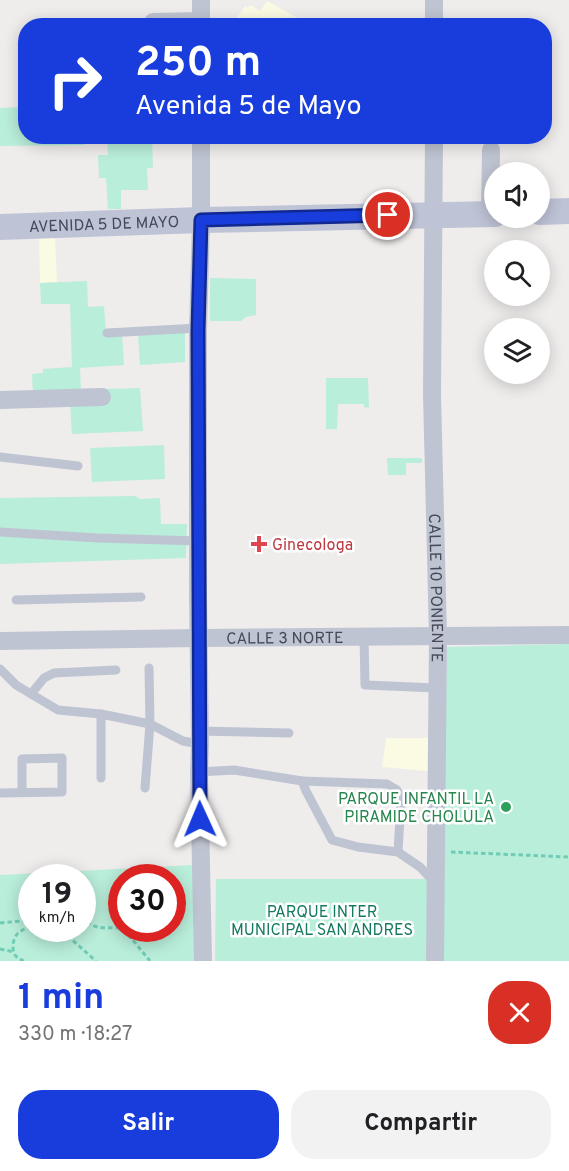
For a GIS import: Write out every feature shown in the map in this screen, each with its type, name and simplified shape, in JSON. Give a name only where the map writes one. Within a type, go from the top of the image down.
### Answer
[{"type":"main road","points":[[550,212],[569,211]]},
{"type":"main road","name":"AVENIDA 5 DE MAYO","points":[[0,226],[484,214]]},
{"type":"street","points":[[201,0],[201,18]]},
{"type":"street","points":[[434,0],[434,18]]},
{"type":"street","points":[[201,144],[198,328],[199,541],[192,596],[199,638],[203,961]]},
{"type":"street","name":"CALLE 10 PONIENTE","points":[[434,144],[432,394],[438,637],[435,961]]},
{"type":"street","points":[[491,150],[491,162]]},
{"type":"street","points":[[0,400],[102,398]]},
{"type":"street","name":"CALLE 3 NORTE","points":[[0,641],[569,635]]},
{"type":"lane","points":[[107,333],[198,328]]},
{"type":"lane","points":[[0,457],[78,466]]},
{"type":"lane","points":[[0,532],[199,541]]},
{"type":"lane","points":[[16,600],[141,597]]},
{"type":"lane","points":[[364,637],[365,685],[437,688]]},
{"type":"lane","points":[[145,788],[150,724],[149,668]]},
{"type":"lane","points":[[0,669],[16,685],[58,710],[101,714],[150,724],[183,741],[200,737],[289,733]]},
{"type":"lane","points":[[31,694],[44,678],[54,673],[116,670]]},
{"type":"lane","points":[[101,714],[101,778]]},
{"type":"lane","points":[[0,794],[62,792],[62,758],[22,759],[22,792]]},
{"type":"lane","points":[[199,772],[234,770],[302,781],[387,784],[397,790],[400,799],[398,852]]},
{"type":"lane","points":[[302,781],[332,840],[358,847],[398,852],[420,867],[435,884]]},
{"type":"path","points":[[436,851],[569,857]]},
{"type":"path","points":[[0,923],[18,921]]},
{"type":"path","points":[[96,928],[120,928],[150,961]]},
{"type":"path","points":[[18,932],[14,938],[14,952],[24,961]]},
{"type":"path","points":[[74,942],[96,961]]},
{"type":"path","points":[[0,949],[14,952]]},
{"type":"shaded area","points":[[267,1],[298,18],[237,18],[245,6],[248,8],[250,5],[260,11]]},
{"type":"shaded area","points":[[55,235],[57,282],[40,283],[39,236]]},
{"type":"shaded area","points":[[386,738],[434,738],[437,772],[382,767]]},
{"type":"green space","points":[[18,107],[18,144],[84,145],[0,146],[0,108]]},
{"type":"green space","points":[[107,144],[152,144],[153,168],[147,168],[148,190],[121,190],[121,209],[108,209],[106,178],[99,178],[98,155],[108,155]]},
{"type":"green space","points":[[210,278],[256,279],[256,315],[246,317],[241,321],[210,321]]},
{"type":"green space","points":[[87,281],[88,307],[104,306],[106,334],[122,334],[124,365],[80,368],[81,390],[33,393],[32,374],[43,373],[43,369],[72,367],[70,304],[41,304],[40,283]]},
{"type":"green space","points":[[185,331],[185,362],[140,365],[138,333]]},
{"type":"green space","points":[[326,378],[368,378],[369,408],[364,407],[364,404],[338,404],[337,429],[326,429]]},
{"type":"green space","points":[[140,388],[143,431],[72,434],[70,403],[106,401],[106,389]]},
{"type":"green space","points":[[164,445],[165,479],[92,482],[90,448]]},
{"type":"green space","points":[[387,458],[422,458],[422,463],[406,463],[406,475],[388,475]]},
{"type":"green space","points":[[135,496],[140,499],[160,498],[161,524],[187,524],[186,558],[0,564],[0,498]]},
{"type":"green space","name":"PARQUE INFANTIL LA PIRAMIDE CHOLULA","points":[[569,644],[569,961],[439,961],[447,647]]},
{"type":"green space","points":[[186,865],[194,865],[194,961],[0,961],[0,875],[18,874],[18,942],[96,942],[96,870],[108,869],[108,942],[186,942]]},
{"type":"green space","name":"PARQUE INTER MUNICIPAL SAN ANDRES","points":[[216,879],[431,879],[426,961],[215,961]]},
{"type":"place","name":"Ginecologa","points":[[259,544]]},
{"type":"place","name":"PARQUE INFANTIL LA PIRAMIDE CHOLULA","points":[[506,807]]},
{"type":"route","points":[[200,819],[198,331],[201,220],[388,215]]}]
